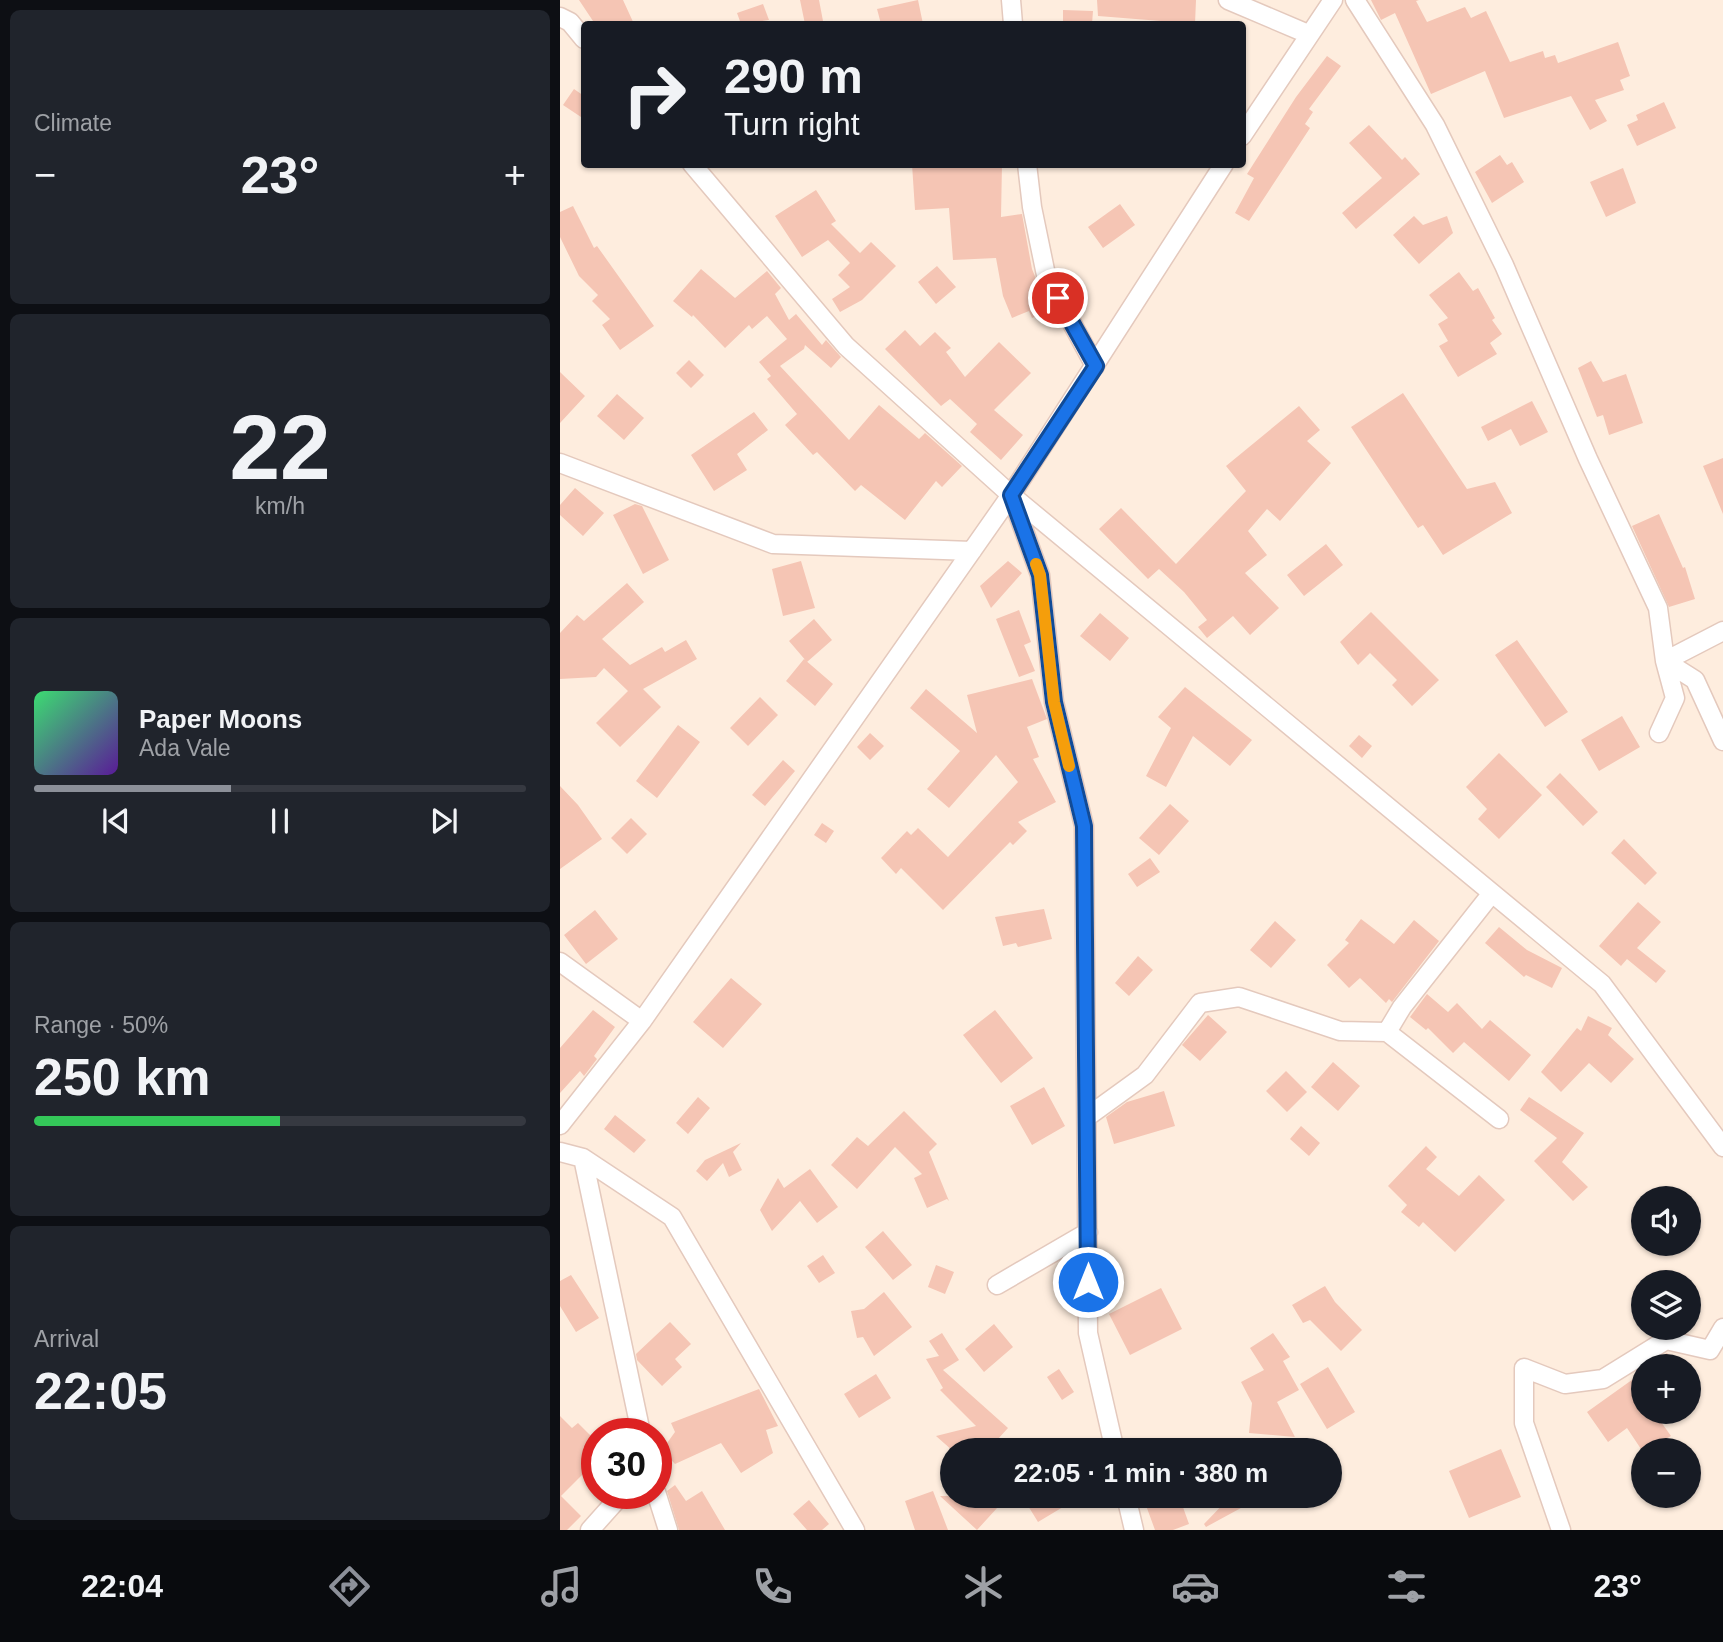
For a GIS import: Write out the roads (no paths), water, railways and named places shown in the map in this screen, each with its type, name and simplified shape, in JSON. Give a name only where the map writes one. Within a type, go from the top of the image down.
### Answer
[{"type":"street","points":[[1011,0],[1013,21]]},
{"type":"street","points":[[1228,0],[1308,34]]},
{"type":"street","points":[[1246,130],[1333,0]]},
{"type":"street","points":[[1356,0],[1435,125],[1504,265],[1588,459],[1658,608],[1665,661],[1675,698],[1658,733]]},
{"type":"street","points":[[560,17],[570,22],[581,35]]},
{"type":"street","points":[[695,168],[846,346],[1011,495],[1602,984],[1723,1147]]},
{"type":"street","points":[[1027,168],[1032,207],[1046,275],[1096,366]]},
{"type":"street","points":[[560,1125],[642,1021],[1011,495],[1221,168]]},
{"type":"street","points":[[560,463],[773,544],[972,551]]},
{"type":"street","points":[[1011,495],[1040,575],[1054,702],[1084,826],[1088,1333],[1112,1438]]},
{"type":"street","points":[[1665,661],[1723,631]]},
{"type":"street","points":[[1665,661],[1695,680],[1723,741]]},
{"type":"street","points":[[1387,1032],[1402,1007],[1492,893]]},
{"type":"street","points":[[560,962],[642,1021]]},
{"type":"street","points":[[1087,1117],[1145,1075],[1200,1003],[1239,997],[1340,1031],[1387,1032],[1499,1119]]},
{"type":"street","points":[[560,1152],[583,1158],[672,1217],[855,1530]]},
{"type":"street","points":[[583,1158],[638,1418]]},
{"type":"street","points":[[997,1285],[1087,1232]]},
{"type":"street","points":[[1561,1530],[1524,1423],[1524,1368],[1565,1384],[1604,1378],[1667,1340],[1710,1350],[1723,1328]]},
{"type":"street","points":[[1129,1508],[1134,1530]]},
{"type":"street","points":[[590,1530],[609,1509]]},
{"type":"street","points":[[661,1509],[668,1530]]}]
